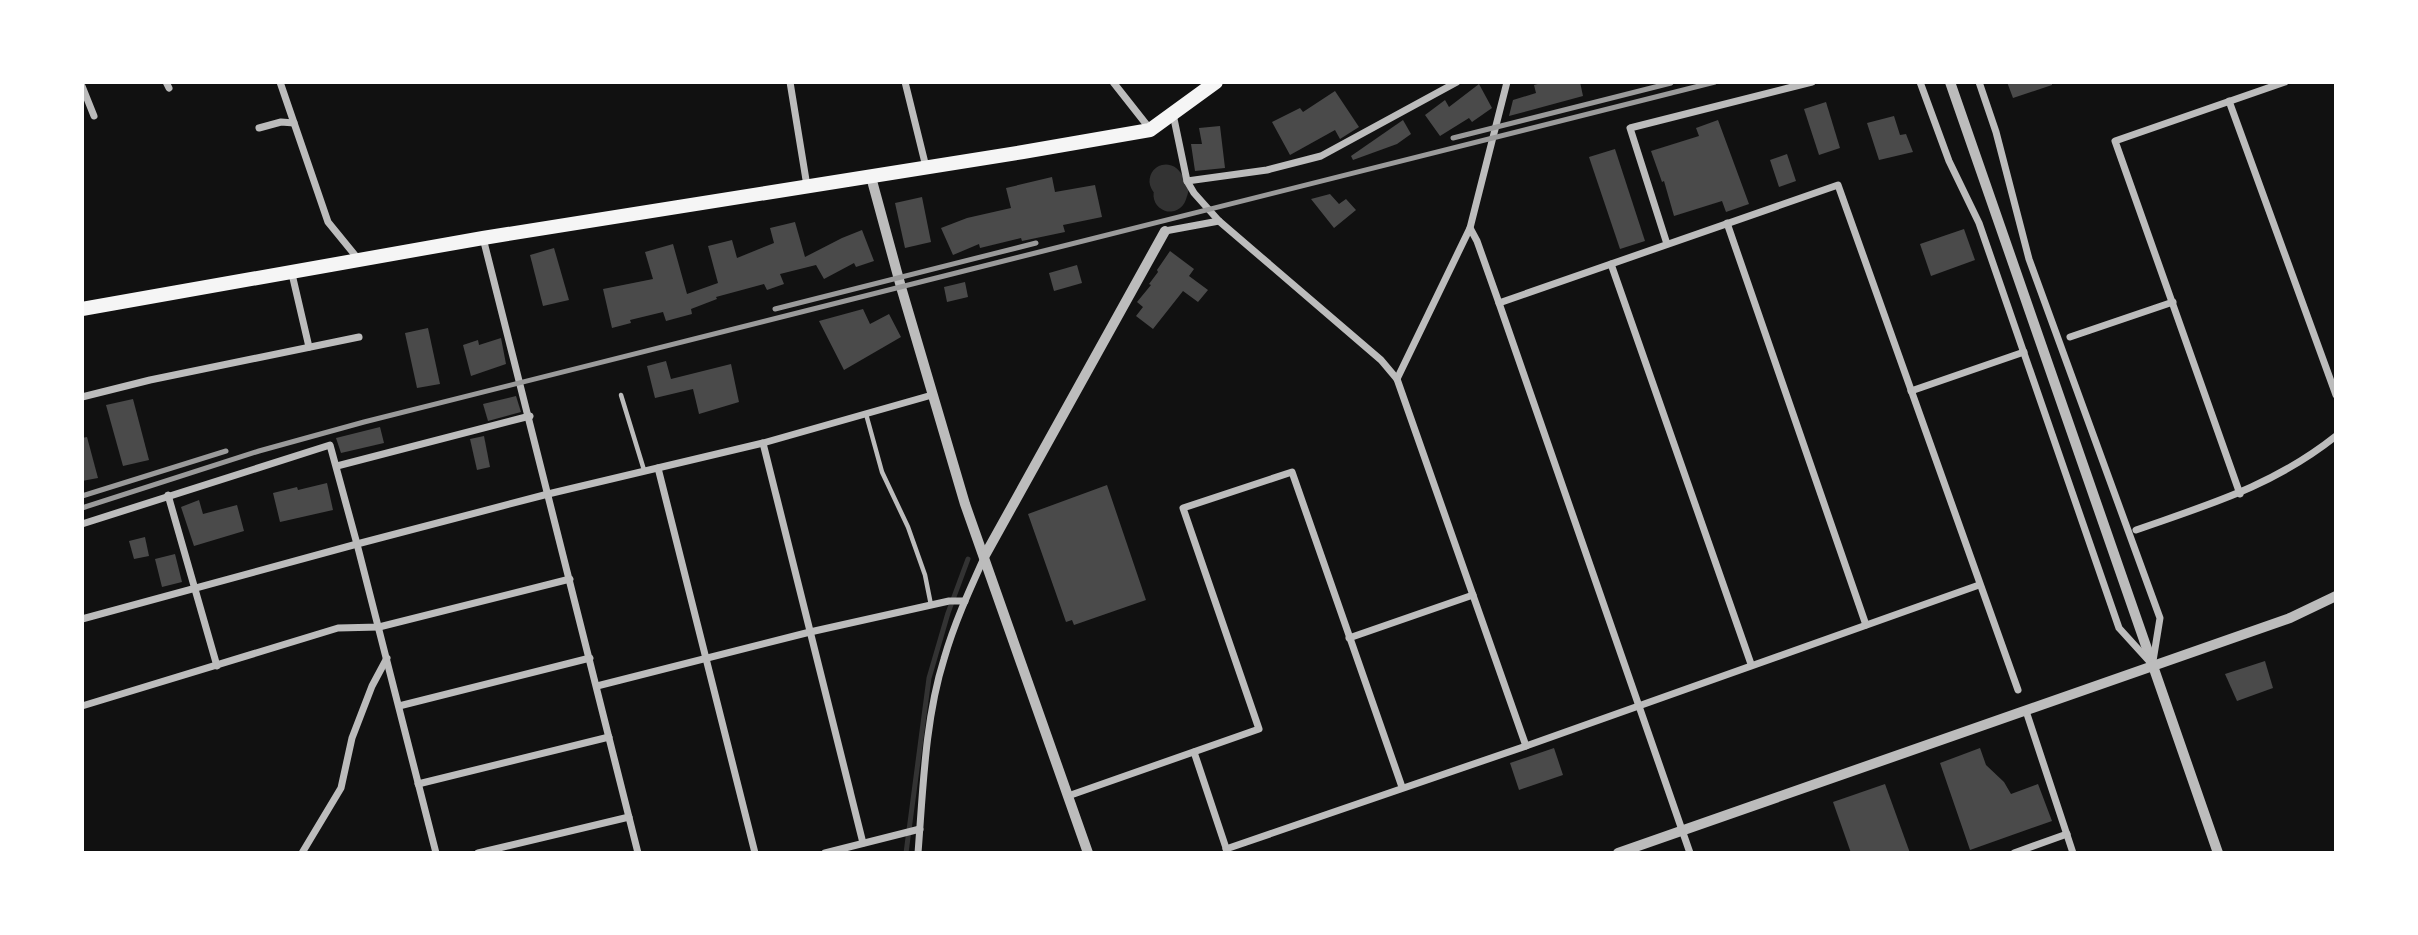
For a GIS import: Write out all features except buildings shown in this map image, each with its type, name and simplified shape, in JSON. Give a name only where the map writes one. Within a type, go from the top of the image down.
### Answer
[{"type":"main road","points":[[82,309],[292,274],[483,238],[1150,130],[1216,82]]},
{"type":"street","points":[[280,82],[328,222],[360,261]]},
{"type":"street","points":[[790,82],[807,186]]},
{"type":"street","points":[[905,82],[926,168]]},
{"type":"street","points":[[1113,82],[1150,130]]},
{"type":"street","points":[[1187,181],[1267,170],[1321,156],[1457,82]]},
{"type":"street","points":[[1397,379],[1470,228],[1507,82]]},
{"type":"street","points":[[1667,244],[1630,128],[1812,82]]},
{"type":"street","points":[[1920,82],[1949,161],[1979,223],[2119,628],[2153,666]]},
{"type":"street","points":[[1950,82],[2218,853]]},
{"type":"street","points":[[1979,82],[1996,132],[2029,259],[2160,618],[2153,666]]},
{"type":"street","points":[[2240,494],[2115,141],[2285,82]]},
{"type":"street","points":[[82,86],[94,116]]},
{"type":"street","points":[[2229,101],[2336,395]]},
{"type":"street","points":[[1173,114],[1187,181],[1194,193],[1219,221],[1381,360],[1397,379],[1526,746]]},
{"type":"street","points":[[259,128],[281,122],[294,123]]},
{"type":"street","points":[[871,177],[932,395],[984,557],[1088,853]]},
{"type":"street","points":[[1499,303],[1838,185],[2018,690]]},
{"type":"street","points":[[918,853],[932,715],[957,601],[1165,232],[1219,221]]},
{"type":"street","points":[[1727,223],[1866,625]]},
{"type":"street","points":[[1470,228],[1499,303],[1690,853]]},
{"type":"street","points":[[483,238],[638,853]]},
{"type":"street","points":[[1611,264],[1751,664]]},
{"type":"street","points":[[292,274],[309,347]]},
{"type":"street","points":[[2070,337],[2173,302]]},
{"type":"street","points":[[82,397],[150,380],[359,337]]},
{"type":"street","points":[[1911,391],[2024,352]]},
{"type":"street","points":[[82,619],[548,494],[763,443],[932,395]]},
{"type":"street","points":[[337,466],[530,416]]},
{"type":"street","points":[[2136,530],[2240,494],[2307,459],[2336,436]]},
{"type":"street","points":[[763,443],[863,843]]},
{"type":"street","points":[[82,524],[330,445],[436,853]]},
{"type":"street","points":[[658,468],[755,853]]},
{"type":"street","points":[[1068,796],[1259,729],[1183,508],[1292,472],[1402,787]]},
{"type":"street","points":[[168,495],[217,666]]},
{"type":"street","points":[[82,693],[84,705],[338,628],[379,627],[570,579]]},
{"type":"street","points":[[1194,752],[1227,851],[1979,585]]},
{"type":"street","points":[[1349,638],[1473,595]]},
{"type":"street","points":[[1618,853],[2290,618],[2336,596]]},
{"type":"street","points":[[597,686],[810,632],[957,601]]},
{"type":"street","points":[[302,853],[341,788],[352,738],[372,686],[387,657]]},
{"type":"street","points":[[399,706],[590,657]]},
{"type":"street","points":[[2026,711],[2073,853]]},
{"type":"street","points":[[418,784],[609,737]]},
{"type":"street","points":[[478,853],[629,817]]},
{"type":"street","points":[[825,853],[920,829]]},
{"type":"street","points":[[2014,853],[2067,834]]},
{"type":"lane","points":[[621,395],[644,471]]},
{"type":"lane","points":[[866,414],[882,472],[908,527],[925,575],[930,605]]},
{"type":"waterway","points":[[1166,181],[1172,189],[1170,195]]},
{"type":"waterway","points":[[906,853],[929,678],[948,613],[968,559]]},
{"type":"railway","points":[[82,508],[259,451],[364,422],[1715,82]]},
{"type":"railway","points":[[1453,138],[1671,83]]},
{"type":"railway","points":[[775,309],[1036,243]]},
{"type":"railway","points":[[82,496],[226,451]]}]
